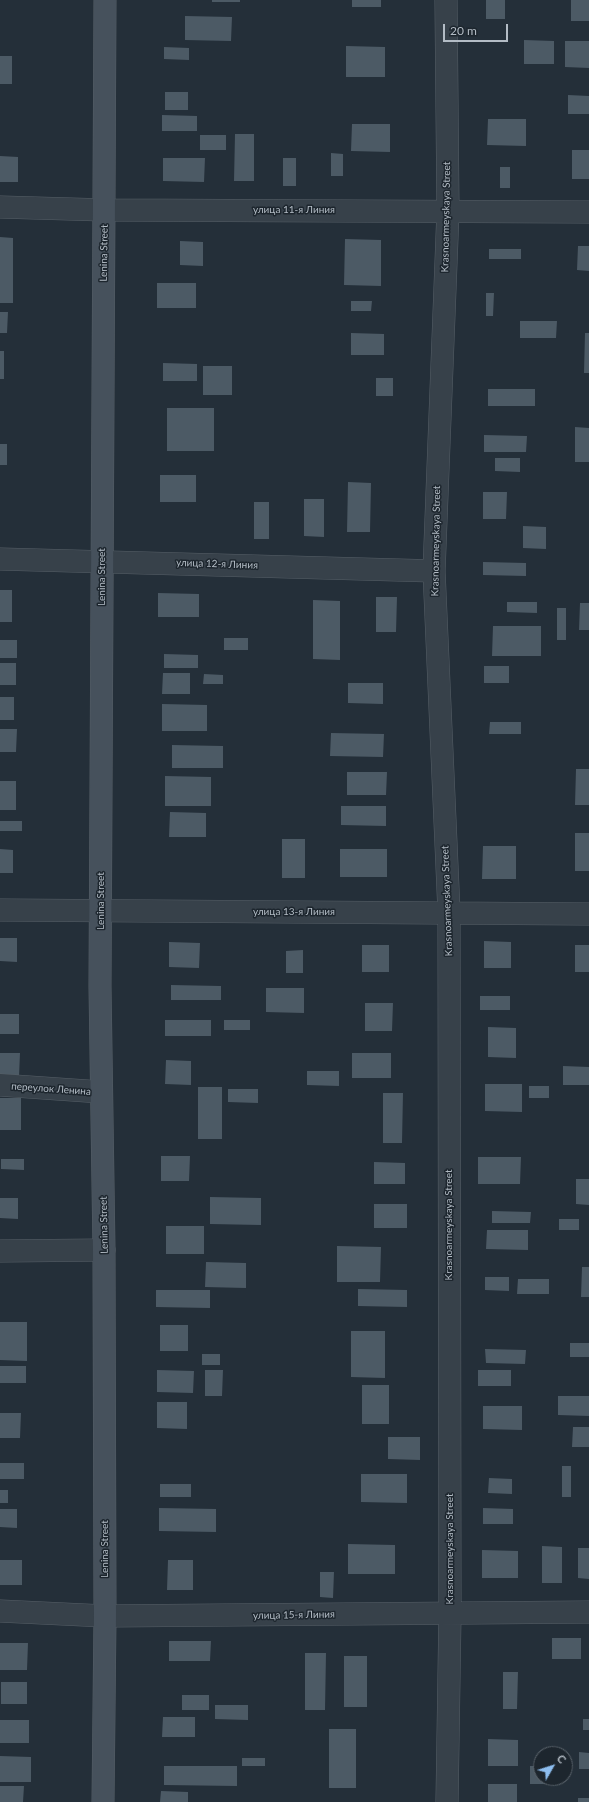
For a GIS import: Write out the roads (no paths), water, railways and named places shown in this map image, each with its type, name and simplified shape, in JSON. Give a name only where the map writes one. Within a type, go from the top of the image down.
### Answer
[{"type":"main road","name":"Lenina Street","points":[[103,1802],[105,1616],[104,1250],[101,1092],[102,560],[105,210],[104,0]]},
{"type":"street","name":"Krasnoarmeyskaya Street","points":[[446,0],[448,211],[434,571],[449,912],[450,1613],[447,1802]]},
{"type":"street","name":"улица 11-я Линия","points":[[0,207],[105,210],[589,212]]},
{"type":"street","name":"улица 12-я Линия","points":[[0,559],[102,560],[434,571]]},
{"type":"street","name":"улица 13-я Линия","points":[[0,910],[102,912],[449,912],[589,914]]},
{"type":"street","name":"переулок Ленина","points":[[0,1086],[101,1092]]},
{"type":"street","points":[[0,1251],[104,1250]]},
{"type":"street","name":"улица 15-я Линия","points":[[0,1611],[105,1616],[589,1612]]}]
